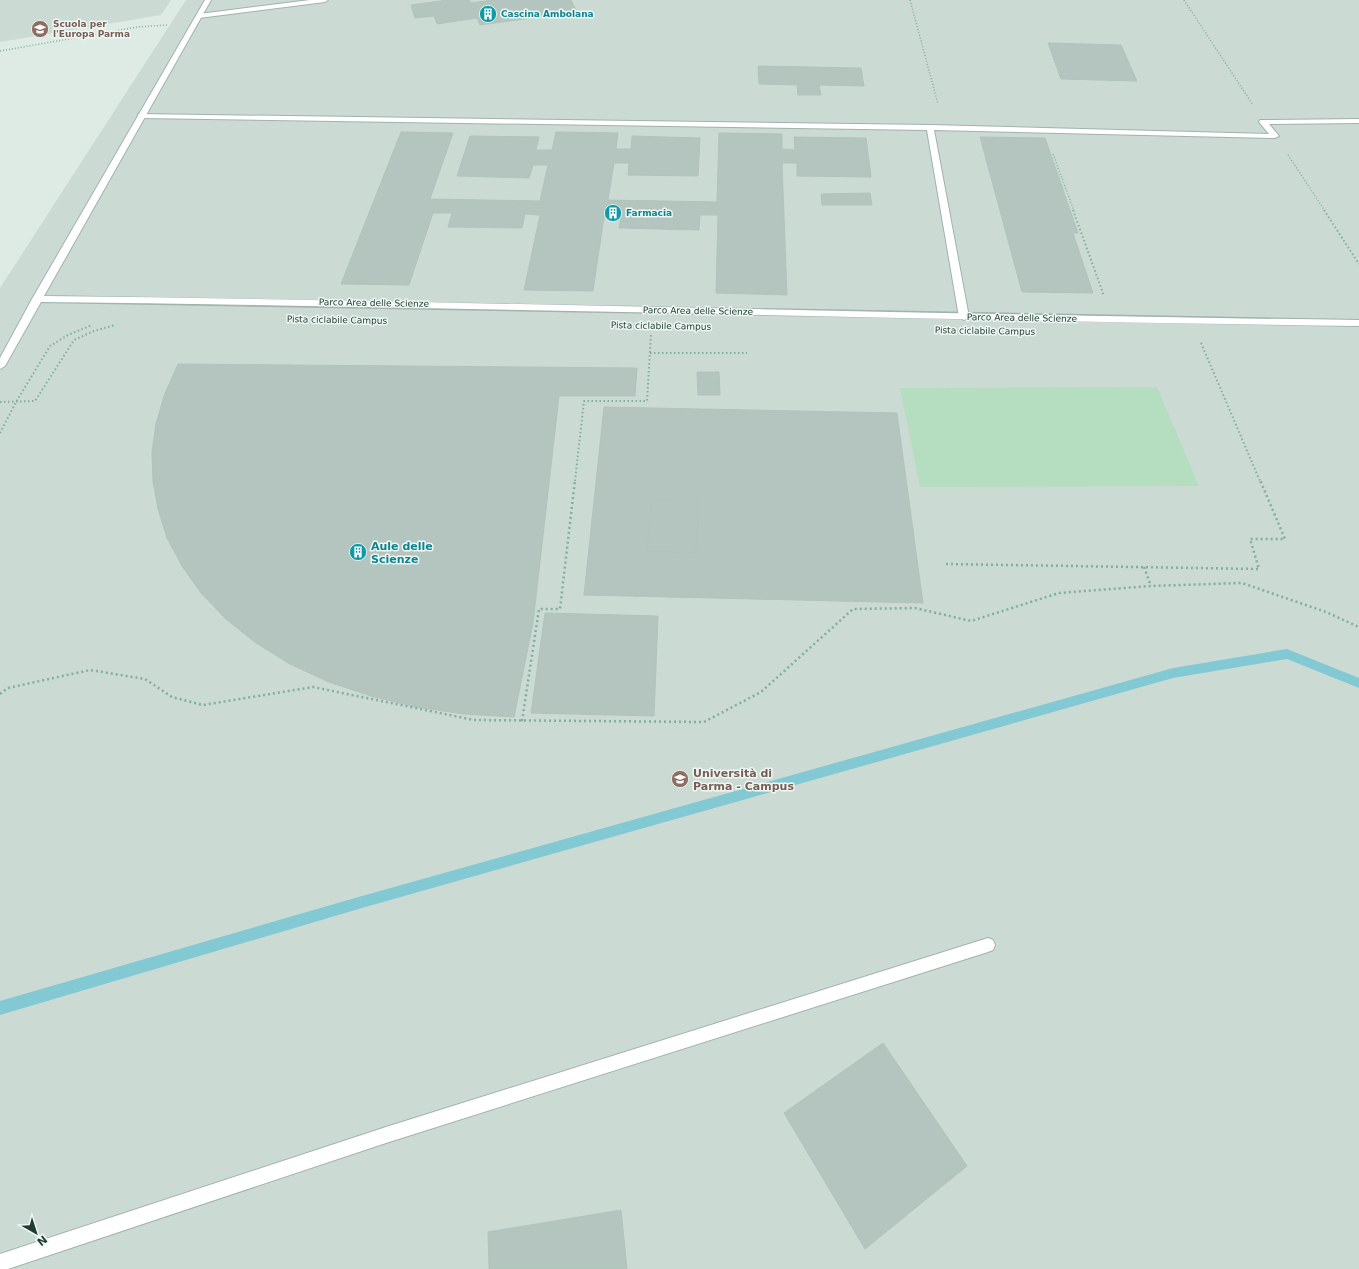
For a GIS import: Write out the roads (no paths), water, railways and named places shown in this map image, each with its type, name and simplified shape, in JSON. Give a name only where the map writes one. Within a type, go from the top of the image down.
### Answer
[{"type":"street","points":[[0,366],[208,0]]},
{"type":"street","points":[[197,19],[325,0]]},
{"type":"street","points":[[141,116],[946,127],[1275,136],[1263,122],[1359,121]]},
{"type":"street","points":[[930,127],[964,317]]},
{"type":"street","name":"Parco Area delle Scienze","points":[[37,299],[301,302],[964,317],[1359,323]]},
{"type":"street","points":[[0,1263],[386,1135],[988,945]]},
{"type":"waterway","points":[[0,1008],[362,902],[1173,673],[1287,654],[1359,683]]},
{"type":"place","name":"Cascina Ambolana","points":[[488,14]]},
{"type":"place","name":"Scuola per l'Europa Parma","points":[[40,29]]},
{"type":"place","name":"Farmacia","points":[[613,213]]},
{"type":"place","name":"Aule delle Scienze","points":[[358,552]]},
{"type":"place","name":"Università di Parma - Campus","points":[[680,779]]}]
